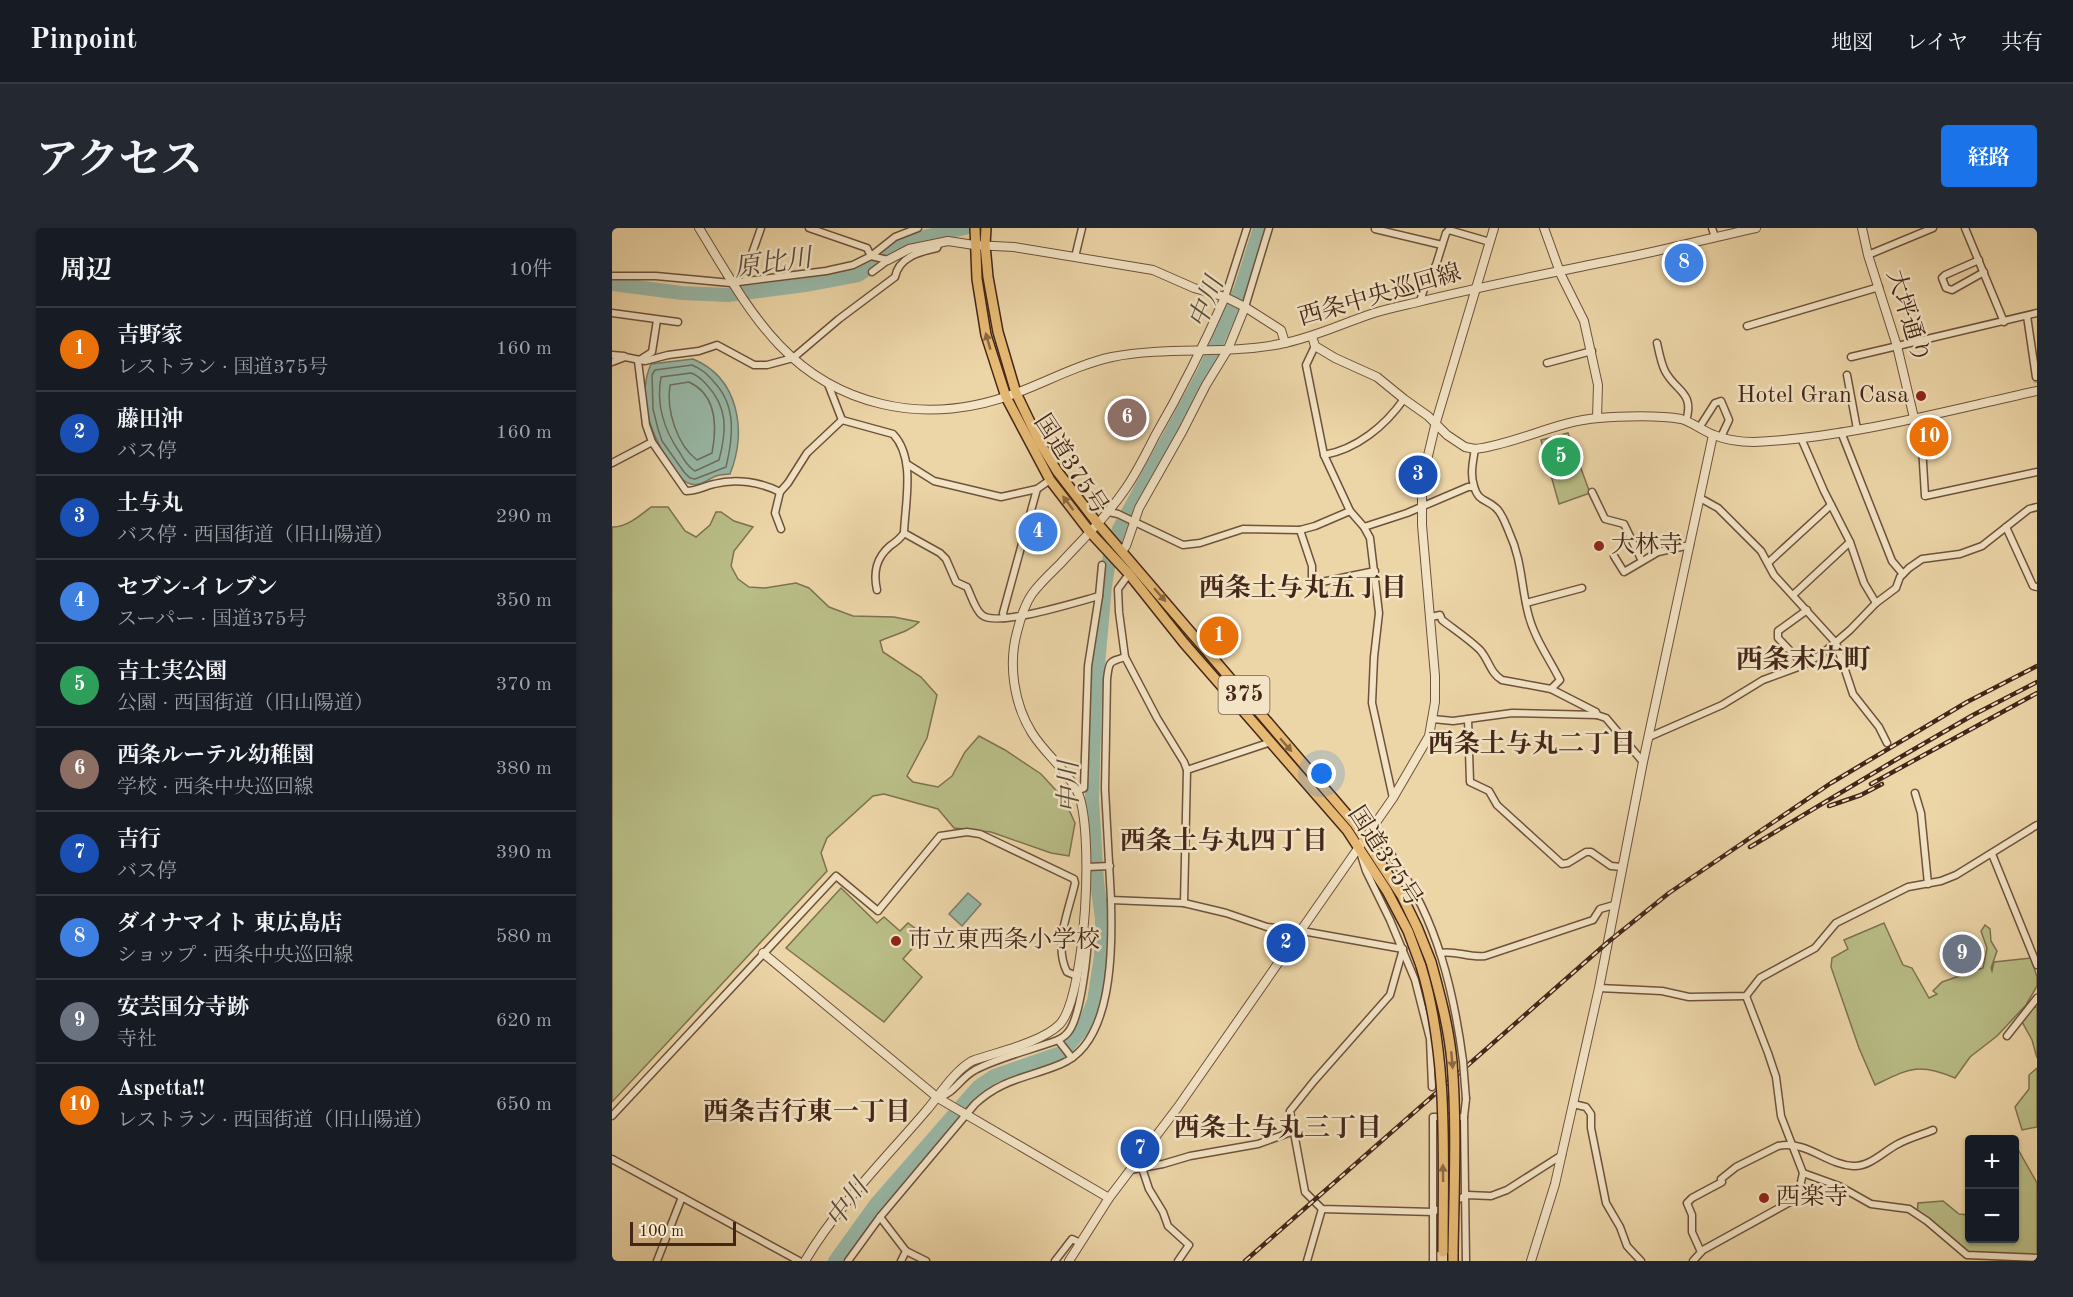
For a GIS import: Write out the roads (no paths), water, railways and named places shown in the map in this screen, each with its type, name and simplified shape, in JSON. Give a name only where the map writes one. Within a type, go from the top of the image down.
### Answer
[{"type":"highway","name":"国道375号","points":[[975,228],[977,279],[986,335],[1006,397],[1050,480],[1090,532],[1359,847],[1387,891],[1408,931],[1430,995],[1440,1063],[1448,1257]]},
{"type":"highway","name":"国道375号","points":[[986,228],[988,277],[998,332],[1016,393],[1035,435],[1051,462],[1098,524],[1355,824],[1402,896],[1417,927],[1440,992],[1452,1061],[1455,1116],[1448,1257]]},
{"type":"street","points":[[699,228],[733,285],[776,343],[828,384],[882,404],[930,410],[960,408],[1006,397]]},
{"type":"street","points":[[746,280],[747,268],[761,228]]},
{"type":"street","points":[[809,228],[867,248],[871,256]]},
{"type":"street","points":[[612,276],[656,276],[733,285],[746,280],[826,272],[853,265],[871,256],[895,237],[918,228]]},
{"type":"street","points":[[1075,257],[1082,228]]},
{"type":"street","points":[[804,1261],[820,1235],[938,1098],[962,1066],[972,1060],[1042,1036],[1060,1023],[1068,1009],[1077,976],[1083,928],[1088,867],[1085,818],[1077,791],[1032,734],[1019,703],[1012,661],[1017,632],[1031,595],[1109,513],[1128,486],[1204,350],[1226,298],[1247,228]]},
{"type":"street","points":[[1122,551],[1126,546],[1139,508],[1227,349],[1244,307],[1269,228]]},
{"type":"street","points":[[1069,1261],[1109,1198],[1178,1107],[1302,931],[1393,798],[1429,736],[1433,719],[1435,676],[1421,506],[1422,481],[1436,422],[1494,228]]},
{"type":"street","points":[[1544,228],[1560,271],[1584,321],[1598,385],[1597,418]]},
{"type":"street","points":[[1712,228],[1715,237]]},
{"type":"street","name":"西条中央巡回線","points":[[1006,397],[1093,361],[1135,353],[1227,349],[1285,343],[1376,312],[1477,287],[1756,228]]},
{"type":"street","name":"大坪通り","points":[[1862,228],[1868,255],[1897,346],[1914,418]]},
{"type":"street","points":[[1868,255],[1933,228]]},
{"type":"street","points":[[1965,228],[2004,322]]},
{"type":"street","points":[[1375,229],[1442,245]]},
{"type":"street","points":[[1420,301],[1449,230],[1490,242]]},
{"type":"street","points":[[872,272],[909,249],[948,241],[1014,247],[1153,270],[1244,307],[1281,330],[1285,343]]},
{"type":"street","points":[[612,355],[638,361],[699,351],[717,345],[754,365],[767,365],[793,358],[839,319],[895,277],[897,268],[915,252],[937,248],[939,243]]},
{"type":"street","points":[[871,256],[888,260]]},
{"type":"street","points":[[1978,260],[1945,275],[1942,278],[1946,288],[1952,290],[1957,288],[1984,272]]},
{"type":"street","points":[[1747,326],[1879,287]]},
{"type":"street","points":[[612,313],[678,322]]},
{"type":"street","points":[[1851,357],[2037,313]]},
{"type":"street","points":[[2027,316],[2036,377]]},
{"type":"street","points":[[638,361],[652,352],[657,320]]},
{"type":"street","points":[[1311,336],[1314,346],[1306,365],[1324,455],[1350,510],[1370,538],[1379,613],[1372,704],[1393,798]]},
{"type":"street","points":[[1657,343],[1664,369],[1685,394],[1688,402],[1686,421]]},
{"type":"street","points":[[1314,346],[1377,377],[1436,422],[1447,435],[1465,447],[1475,449],[1567,423],[1597,418],[1682,419],[1717,436],[1753,442],[1802,438],[1914,418],[2037,391]]},
{"type":"street","points":[[1547,363],[1592,351]]},
{"type":"street","points":[[612,362],[625,357]]},
{"type":"street","points":[[638,361],[646,425],[652,442],[686,491],[697,491],[711,484],[732,480],[767,486],[780,492]]},
{"type":"street","points":[[1847,375],[1857,429]]},
{"type":"street","points":[[828,384],[842,420]]},
{"type":"street","points":[[1324,455],[1337,453],[1351,446],[1378,428],[1391,417],[1404,399]]},
{"type":"street","points":[[1531,1261],[1555,1184],[1599,988],[1643,762],[1700,498],[1717,436],[1729,420],[1721,401],[1715,403],[1699,428]]},
{"type":"street","points":[[1914,418],[1921,429],[1925,496],[2037,472]]},
{"type":"street","points":[[842,420],[893,434],[907,464],[903,533],[901,538],[880,555],[875,571],[877,590]]},
{"type":"street","points":[[781,529],[775,513],[780,492],[807,453],[842,420]]},
{"type":"street","points":[[1841,432],[1892,561],[1903,574]]},
{"type":"street","points":[[1802,438],[1850,542],[1864,584],[1876,603]]},
{"type":"street","points":[[612,462],[652,442]]},
{"type":"street","points":[[1475,449],[1472,476],[1474,487],[1480,499],[1497,508],[1519,558],[1526,603],[1534,634],[1550,658],[1560,680],[1551,689]]},
{"type":"street","points":[[907,464],[934,481],[1001,497],[1037,489],[1050,480]]},
{"type":"street","points":[[1364,527],[1468,487],[1474,487]]},
{"type":"street","points":[[1004,618],[1003,613],[1037,489]]},
{"type":"street","points":[[1592,492],[1605,519],[1624,524],[1642,561]]},
{"type":"street","points":[[1700,498],[1718,507],[1761,551],[1774,575],[1836,643],[1853,694],[1879,727],[1887,743]]},
{"type":"street","points":[[1769,562],[1831,505]]},
{"type":"street","points":[[1649,736],[1722,705],[1763,680],[1801,666],[1836,643],[1876,603],[1896,588],[1909,568],[1922,560],[1960,554],[1982,546],[2029,509],[2037,507]]},
{"type":"street","points":[[1109,513],[1118,514],[1183,545],[1200,543],[1243,529],[1300,530],[1315,526],[1350,510]]},
{"type":"street","points":[[2006,527],[2033,586],[2037,588]]},
{"type":"street","points":[[1300,530],[1312,566],[1312,584],[1375,572]]},
{"type":"street","points":[[903,533],[940,553],[946,559],[956,582],[967,587],[982,615],[990,619],[1022,616],[1099,596]]},
{"type":"street","points":[[1793,595],[1850,542]]},
{"type":"street","points":[[1614,556],[1624,572],[1658,552],[1690,545]]},
{"type":"street","points":[[1077,791],[1084,788],[1088,666],[1102,565]]},
{"type":"street","points":[[1126,572],[1118,589],[1125,657],[1157,718],[1184,762],[1186,770],[1184,903]]},
{"type":"street","points":[[1526,603],[1582,588]]},
{"type":"street","points":[[1801,666],[1798,659],[1778,638],[1778,631],[1808,610]]},
{"type":"street","points":[[1431,617],[1440,615],[1442,620],[1478,648],[1497,677],[1502,680],[1551,689],[1596,712],[1597,716]]},
{"type":"street","points":[[848,1261],[880,1217],[975,1104],[993,1089],[1071,1057],[1086,1043],[1096,1025],[1108,979],[1112,941],[1105,789],[1108,664],[1125,657]]},
{"type":"street","points":[[1433,719],[1453,721],[1512,713],[1597,716],[1606,718],[1643,762]]},
{"type":"street","points":[[1468,719],[1470,782],[1489,791],[1497,805],[1562,864],[1586,852],[1591,852],[1611,866],[1622,867]]},
{"type":"street","points":[[1186,770],[1271,742]]},
{"type":"street","points":[[1915,793],[1922,813],[1928,884]]},
{"type":"street","points":[[1746,996],[1760,978],[1815,948],[1836,923],[1908,887],[1928,884],[1956,874],[2037,825]]},
{"type":"street","points":[[612,1116],[836,876],[878,911],[940,836],[967,832],[980,834],[1074,879],[1075,883],[1060,945],[1067,972],[1077,976]]},
{"type":"street","points":[[1365,839],[1383,844],[1404,873],[1417,897],[1440,953],[1445,972],[1459,1032],[1466,1099],[1464,1117],[1467,1195],[1466,1261]]},
{"type":"street","points":[[1359,847],[1361,861],[1403,949],[1415,980],[1430,1039],[1432,1087]]},
{"type":"street","points":[[1992,854],[2037,965]]},
{"type":"street","points":[[1088,867],[1110,867]]},
{"type":"street","points":[[1111,900],[1184,903],[1226,913],[1267,927],[1403,949]]},
{"type":"street","points":[[1440,953],[1453,951],[1472,957],[1485,956],[1593,920],[1600,909],[1614,905]]},
{"type":"street","points":[[938,1098],[949,1094],[968,1074],[986,1064],[1059,1042],[1070,1030],[1078,1006],[1088,955],[1088,932],[1083,928]]},
{"type":"street","points":[[1403,949],[1390,995],[1314,1081],[1290,1112],[1305,1192],[1322,1209],[1433,1212],[1467,1195],[1491,1196],[1507,1190],[1562,1155]]},
{"type":"street","points":[[763,953],[938,1098],[1109,1198]]},
{"type":"street","points":[[1415,980],[1445,972]]},
{"type":"street","points":[[1599,988],[1662,991],[1689,997],[1746,996]]},
{"type":"street","points":[[1693,1261],[1701,1252],[1790,1202],[1799,1191],[1803,1173],[1781,1116],[1773,1069],[1746,996]]},
{"type":"street","points":[[2007,1036],[2037,998]]},
{"type":"street","points":[[1430,1039],[1459,1032]]},
{"type":"street","points":[[1059,1042],[1071,1057]]},
{"type":"street","points":[[1573,1104],[1586,1107],[1591,1114],[1591,1128],[1606,1203],[1628,1246],[1641,1261]]},
{"type":"street","points":[[1433,1261],[1433,1117],[1464,1117]]},
{"type":"street","points":[[1701,1252],[1692,1232],[1692,1215],[1687,1203],[1722,1182],[1720,1179],[1736,1167],[1778,1146],[1811,1150],[1851,1166],[1861,1166],[1898,1144],[1933,1130]]},
{"type":"street","points":[[1130,1170],[1258,1144],[1294,1131]]},
{"type":"street","points":[[612,1160],[798,1261]]},
{"type":"street","points":[[1142,1168],[1149,1189],[1163,1212],[1168,1226],[1190,1245],[1178,1261]]},
{"type":"street","points":[[1803,1173],[1839,1186],[1871,1204],[1909,1209],[1927,1221],[1967,1258],[2037,1258]]},
{"type":"street","points":[[657,1261],[682,1197]]},
{"type":"street","points":[[1307,1261],[1322,1209]]},
{"type":"street","points":[[880,1217],[906,1251],[926,1261]]},
{"type":"street","points":[[1055,1261],[1072,1239],[1080,1243]]},
{"type":"street","points":[[901,1261],[906,1251]]},
{"type":"water","points":[[693,359],[721,379],[729,392],[738,424],[738,441],[730,474],[718,475],[694,485],[679,476],[658,442],[648,416],[645,390],[651,364]]},
{"type":"water","points":[[968,893],[981,904],[962,926],[949,914]]},
{"type":"waterway","name":"原比川","points":[[612,284],[682,293],[728,295],[805,285],[858,275],[887,253],[910,240],[965,228]]},
{"type":"waterway","name":"中川","points":[[835,1261],[876,1204],[978,1087],[994,1076],[1063,1052],[1083,1028],[1094,1001],[1101,956],[1102,918],[1097,882],[1092,799],[1095,699],[1110,555],[1119,529],[1204,372],[1241,288],[1260,228]]},
{"type":"tunnel","points":[[2036,377],[2037,386]]},
{"type":"railway","points":[[1245,1261],[1608,942],[1669,893],[1831,783],[1967,702],[2037,666]]},
{"type":"railway","points":[[1750,847],[1973,715],[2037,682]]},
{"type":"railway","points":[[1871,784],[2037,693]]},
{"type":"railway","points":[[1829,806],[1861,795],[1882,784]]},
{"type":"place","name":"ダイナマイト 東広島店","points":[[1684,263]]},
{"type":"place","name":"Hotel Gran Casa","points":[[1921,396]]},
{"type":"place","name":"西条ルーテル幼稚園","points":[[1127,418]]},
{"type":"place","name":"Aspetta!!","points":[[1929,437]]},
{"type":"place","name":"吉土実公園","points":[[1561,457]]},
{"type":"place","name":"土与丸","points":[[1418,475]]},
{"type":"place","name":"セブン-イレブン","points":[[1038,532]]},
{"type":"place","name":"大林寺","points":[[1599,546]]},
{"type":"place","name":"吉野家","points":[[1219,636]]},
{"type":"place","name":"市立東西条小学校","points":[[896,941]]},
{"type":"place","name":"藤田沖","points":[[1286,943]]},
{"type":"place","name":"安芸国分寺跡","points":[[1962,954]]},
{"type":"place","name":"吉行","points":[[1140,1149]]},
{"type":"place","name":"西楽寺","points":[[1764,1198]]},
{"type":"district","name":"西条土与丸五丁目","points":[[1303,589]]},
{"type":"district","name":"西条末広町","points":[[1803,660]]},
{"type":"district","name":"西条土与丸二丁目","points":[[1532,745]]},
{"type":"district","name":"西条土与丸四丁目","points":[[1224,842]]},
{"type":"district","name":"西条吉行東一丁目","points":[[807,1113]]},
{"type":"district","name":"西条土与丸三丁目","points":[[1278,1129]]}]
